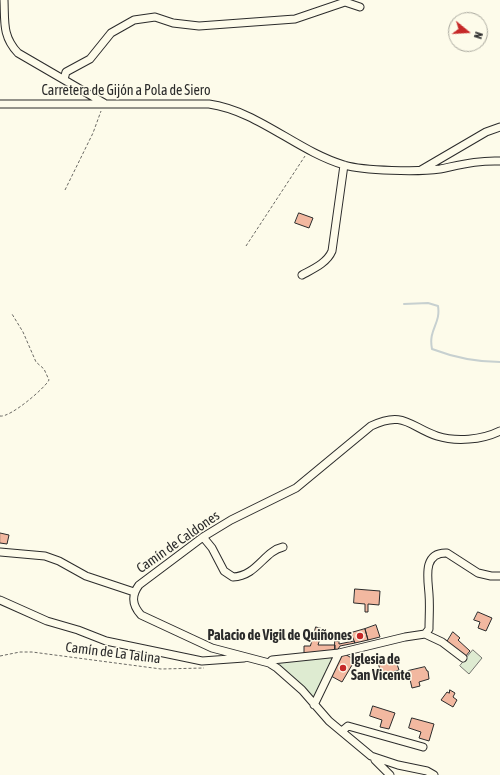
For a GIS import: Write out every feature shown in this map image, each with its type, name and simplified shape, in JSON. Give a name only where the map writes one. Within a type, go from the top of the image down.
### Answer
[{"type":"street","points":[[4,0],[5,33],[9,44],[18,53],[104,103]]},
{"type":"street","points":[[64,79],[66,72],[90,59],[111,33],[134,20],[155,17],[173,23],[199,26],[295,19],[345,2],[360,7]]},
{"type":"street","name":"Carretera de Gijón a Pola de Siero","points":[[0,104],[185,103],[218,105],[247,116],[309,150],[344,165],[360,168],[419,171],[465,163],[500,162]]},
{"type":"street","points":[[419,171],[486,132],[500,127]]},
{"type":"street","points":[[302,275],[316,268],[330,256],[332,251],[344,165]]},
{"type":"street","name":"Camín de Caldones","points":[[434,775],[427,771],[398,765],[371,756],[329,721],[302,690],[277,668],[269,663],[212,648],[141,615],[136,610],[133,601],[134,592],[139,585],[203,537],[231,520],[296,488],[371,426],[381,421],[394,419],[404,420],[437,436],[451,438],[474,439],[500,431]]},
{"type":"street","points":[[203,537],[212,548],[224,571],[233,577],[238,577],[252,571],[277,549],[284,547]]},
{"type":"street","points":[[0,552],[45,556],[58,561],[86,576],[134,592]]},
{"type":"street","points":[[425,634],[429,629],[427,568],[433,558],[440,553],[447,553],[478,573],[491,576],[500,576]]},
{"type":"street","points":[[0,600],[47,621],[78,630],[106,641],[202,661],[248,658]]},
{"type":"street","points":[[269,663],[272,660],[339,653],[405,637],[425,634],[442,642],[463,658]]},
{"type":"street","points":[[314,705],[339,653]]},
{"type":"street","points":[[342,731],[348,726],[423,747]]},
{"type":"street","points":[[371,756],[390,775]]},
{"type":"path","points":[[65,190],[93,133],[104,103]]},
{"type":"path","points":[[246,246],[309,150]]},
{"type":"path","points":[[0,416],[10,414],[18,409],[46,386],[49,380],[44,369],[36,362],[26,338],[12,314]]},
{"type":"path","name":"Camín de La Talina","points":[[0,656],[32,652],[161,669],[199,670],[205,668]]},
{"type":"green space","points":[[473,650],[482,658],[469,674],[460,666]]},
{"type":"green space","points":[[339,653],[314,705],[272,660]]},
{"type":"building","points":[[299,213],[313,218],[309,228],[295,223]]},
{"type":"building","points":[[0,533],[9,535],[7,544],[0,543]]},
{"type":"building","points":[[355,589],[380,591],[379,605],[368,604],[368,612],[365,612],[365,604],[354,603]]},
{"type":"building","points":[[478,612],[492,618],[486,631],[478,628],[480,622],[474,620]]},
{"type":"building","points":[[376,625],[380,637],[368,640],[365,629]]},
{"type":"building","points":[[316,627],[323,629],[318,645],[335,645],[335,651],[304,653],[304,646],[310,646]]},
{"type":"building","name":"Palacio de Vigil de Quiñones","points":[[365,629],[368,640],[355,643],[351,633]]},
{"type":"building","points":[[453,632],[460,638],[458,640],[470,651],[465,657],[447,642]]},
{"type":"building","points":[[335,641],[339,641],[339,644],[354,641],[355,643],[340,646],[337,651],[335,651]]},
{"type":"building","name":"Iglesia de San Vicente","points":[[343,653],[355,660],[342,682],[331,676]]},
{"type":"building","points":[[395,658],[399,670],[389,673],[390,677],[383,679],[378,663]]},
{"type":"building","points":[[425,667],[428,671],[429,679],[419,682],[420,686],[412,688],[408,671]]},
{"type":"building","points":[[450,690],[455,693],[453,697],[457,700],[453,707],[441,700],[447,692],[449,693]]},
{"type":"building","points":[[373,706],[395,713],[389,729],[380,727],[382,720],[370,716]]},
{"type":"building","points":[[412,718],[434,724],[429,741],[419,738],[421,732],[409,728]]},
{"type":"waterway","points":[[404,304],[428,303],[438,306],[438,318],[431,342],[432,349],[465,358],[500,362]]},
{"type":"place","name":"Palacio de Vigil de Quiñones","points":[[360,636]]},
{"type":"place","name":"Iglesia de San Vicente","points":[[343,668]]}]
